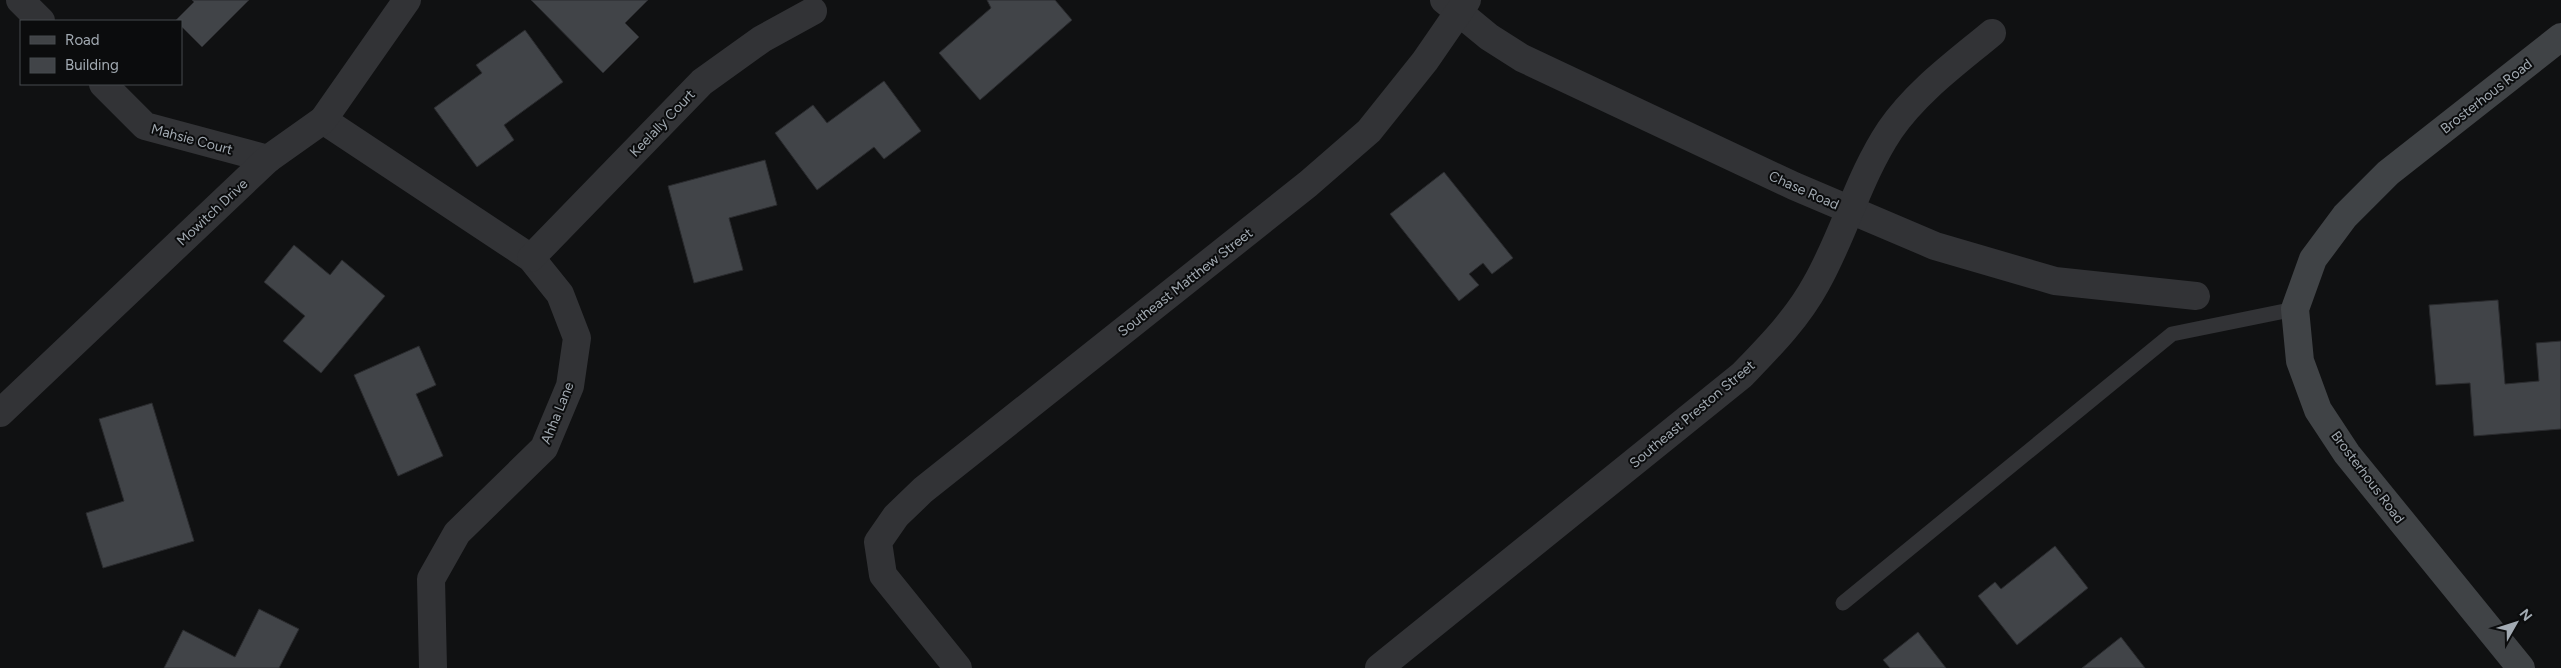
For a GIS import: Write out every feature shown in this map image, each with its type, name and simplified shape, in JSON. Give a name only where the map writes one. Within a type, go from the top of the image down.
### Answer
[{"type":"street","points":[[20,0],[40,20]]},
{"type":"street","name":"Mowitch Drive","points":[[0,413],[268,159],[324,120],[407,0]]},
{"type":"street","name":"Chase Road","points":[[1456,4],[1490,38],[1522,58],[1794,186],[1935,246],[2054,281],[2196,296]]},
{"type":"street","name":"Southeast Matthew Street","points":[[958,668],[883,575],[878,542],[896,516],[923,490],[1308,184],[1369,131],[1425,62],[1456,4]]},
{"type":"street","name":"Keelally Court","points":[[531,258],[702,82],[762,39],[813,11]]},
{"type":"street","name":"Southeast Preston Street","points":[[1379,668],[1742,376],[1781,334],[1816,284],[1872,160],[1890,130],[1913,100],[1992,33]]},
{"type":"street","name":"Brosterhous Road","points":[[2521,668],[2347,454],[2318,410],[2300,360],[2294,309],[2313,259],[2345,216],[2388,173],[2561,37]]},
{"type":"street","name":"Mahsie Court","points":[[104,85],[145,126],[268,159]]},
{"type":"street","name":"Ahha Lane","points":[[324,120],[531,258],[560,294],[577,338],[570,386],[544,448],[457,533],[431,579],[433,668]]},
{"type":"lane","points":[[1843,603],[2172,334],[2294,309]]},
{"type":"building","points":[[192,0],[249,0],[202,47],[182,27],[182,20],[176,20],[194,2]]},
{"type":"building","points":[[531,0],[648,0],[625,23],[639,37],[603,73]]},
{"type":"building","points":[[987,0],[1055,0],[1072,20],[980,100],[939,53],[991,8]]},
{"type":"building","points":[[525,30],[563,82],[504,125],[514,140],[477,167],[434,108],[482,73],[476,65]]},
{"type":"building","points":[[884,81],[921,131],[884,159],[874,147],[817,190],[775,133],[813,105],[827,123]]},
{"type":"building","points":[[765,160],[777,205],[729,218],[743,270],[694,283],[668,186]]},
{"type":"building","points":[[1444,172],[1513,258],[1492,274],[1483,263],[1469,274],[1479,285],[1459,301],[1390,214]]},
{"type":"building","points":[[294,245],[330,275],[342,260],[385,296],[321,373],[283,341],[305,316],[264,282]]},
{"type":"building","points":[[2498,300],[2505,384],[2539,381],[2536,343],[2561,341],[2561,429],[2474,436],[2470,383],[2436,385],[2429,305]]},
{"type":"building","points":[[419,346],[436,385],[416,394],[443,456],[398,476],[354,375]]},
{"type":"building","points":[[152,403],[194,541],[103,568],[86,513],[124,501],[99,419]]},
{"type":"building","points":[[2055,546],[2088,588],[2017,645],[1978,596],[1995,582],[2001,589]]},
{"type":"building","points":[[259,609],[299,629],[279,668],[164,668],[183,630],[235,657]]},
{"type":"building","points":[[1918,632],[1946,668],[1890,668],[1883,660]]},
{"type":"building","points":[[2121,637],[2145,668],[2082,668]]}]
